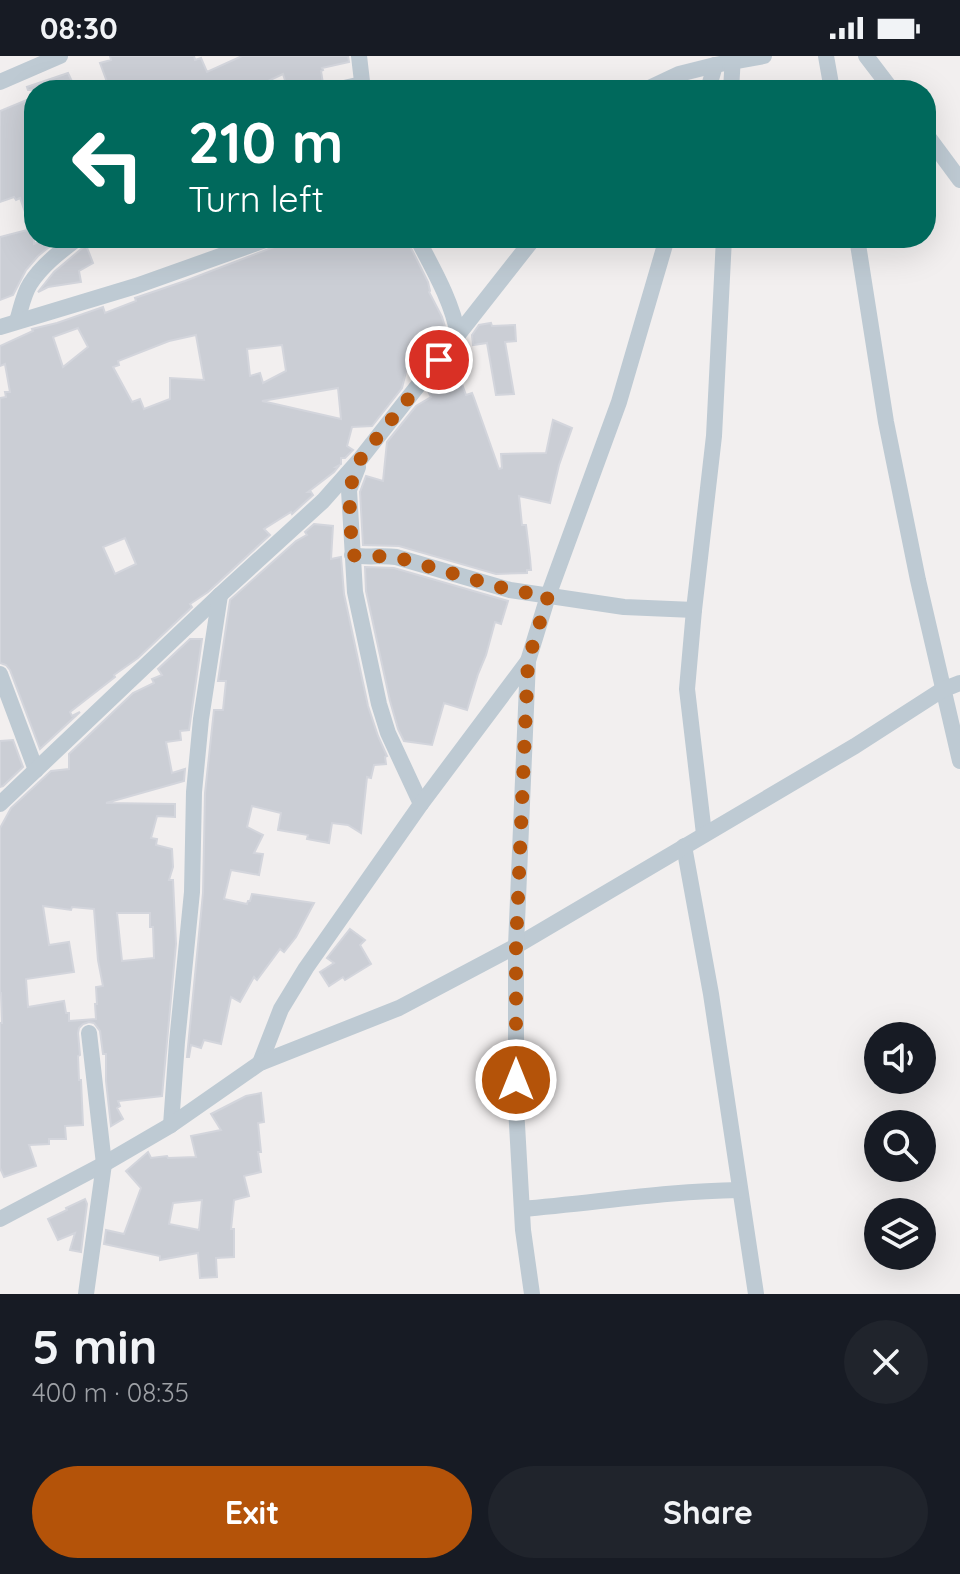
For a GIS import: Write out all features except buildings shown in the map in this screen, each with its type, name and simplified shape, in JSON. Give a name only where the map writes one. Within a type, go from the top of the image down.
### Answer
[{"type":"street","points":[[0,82],[60,56]]},
{"type":"street","points":[[359,56],[362,80]]},
{"type":"street","points":[[666,80],[733,59],[764,56]]},
{"type":"street","points":[[826,56],[830,80]]},
{"type":"street","points":[[866,56],[884,80]]},
{"type":"street","points":[[732,80],[733,59]]},
{"type":"street","points":[[711,80],[715,65]]},
{"type":"street","points":[[936,148],[960,180]]},
{"type":"street","points":[[17,321],[31,282],[65,248]]},
{"type":"street","points":[[0,327],[136,286],[243,248]]},
{"type":"street","points":[[422,248],[456,319],[458,335]]},
{"type":"street","points":[[0,804],[323,501],[361,458],[526,248]]},
{"type":"street","points":[[532,1294],[522,1209],[516,1107],[516,946],[528,661],[548,596],[619,402],[664,248]]},
{"type":"street","points":[[704,834],[687,689],[714,436],[723,248]]},
{"type":"street","points":[[859,248],[886,422],[942,690],[960,761]]},
{"type":"street","points":[[361,458],[349,490],[355,592],[388,733],[421,804]]},
{"type":"street","points":[[352,555],[396,557],[510,590],[624,607],[694,610]]},
{"type":"street","points":[[171,1125],[192,892],[194,792],[201,719],[220,595]]},
{"type":"street","points":[[260,1063],[281,1009],[306,968],[421,804],[528,661]]},
{"type":"street","points":[[0,674],[36,770]]},
{"type":"street","points":[[0,1219],[171,1125],[260,1063],[399,1008],[516,946],[855,746],[942,690],[960,683]]},
{"type":"street","points":[[684,846],[711,994],[756,1294]]},
{"type":"street","points":[[86,1294],[104,1164],[89,1033]]},
{"type":"street","points":[[522,1209],[670,1193],[739,1190]]},
{"type":"route","points":[[439,360],[361,458],[349,490],[352,555],[404,558],[510,590],[548,596],[528,661],[516,946],[516,1080]]}]
